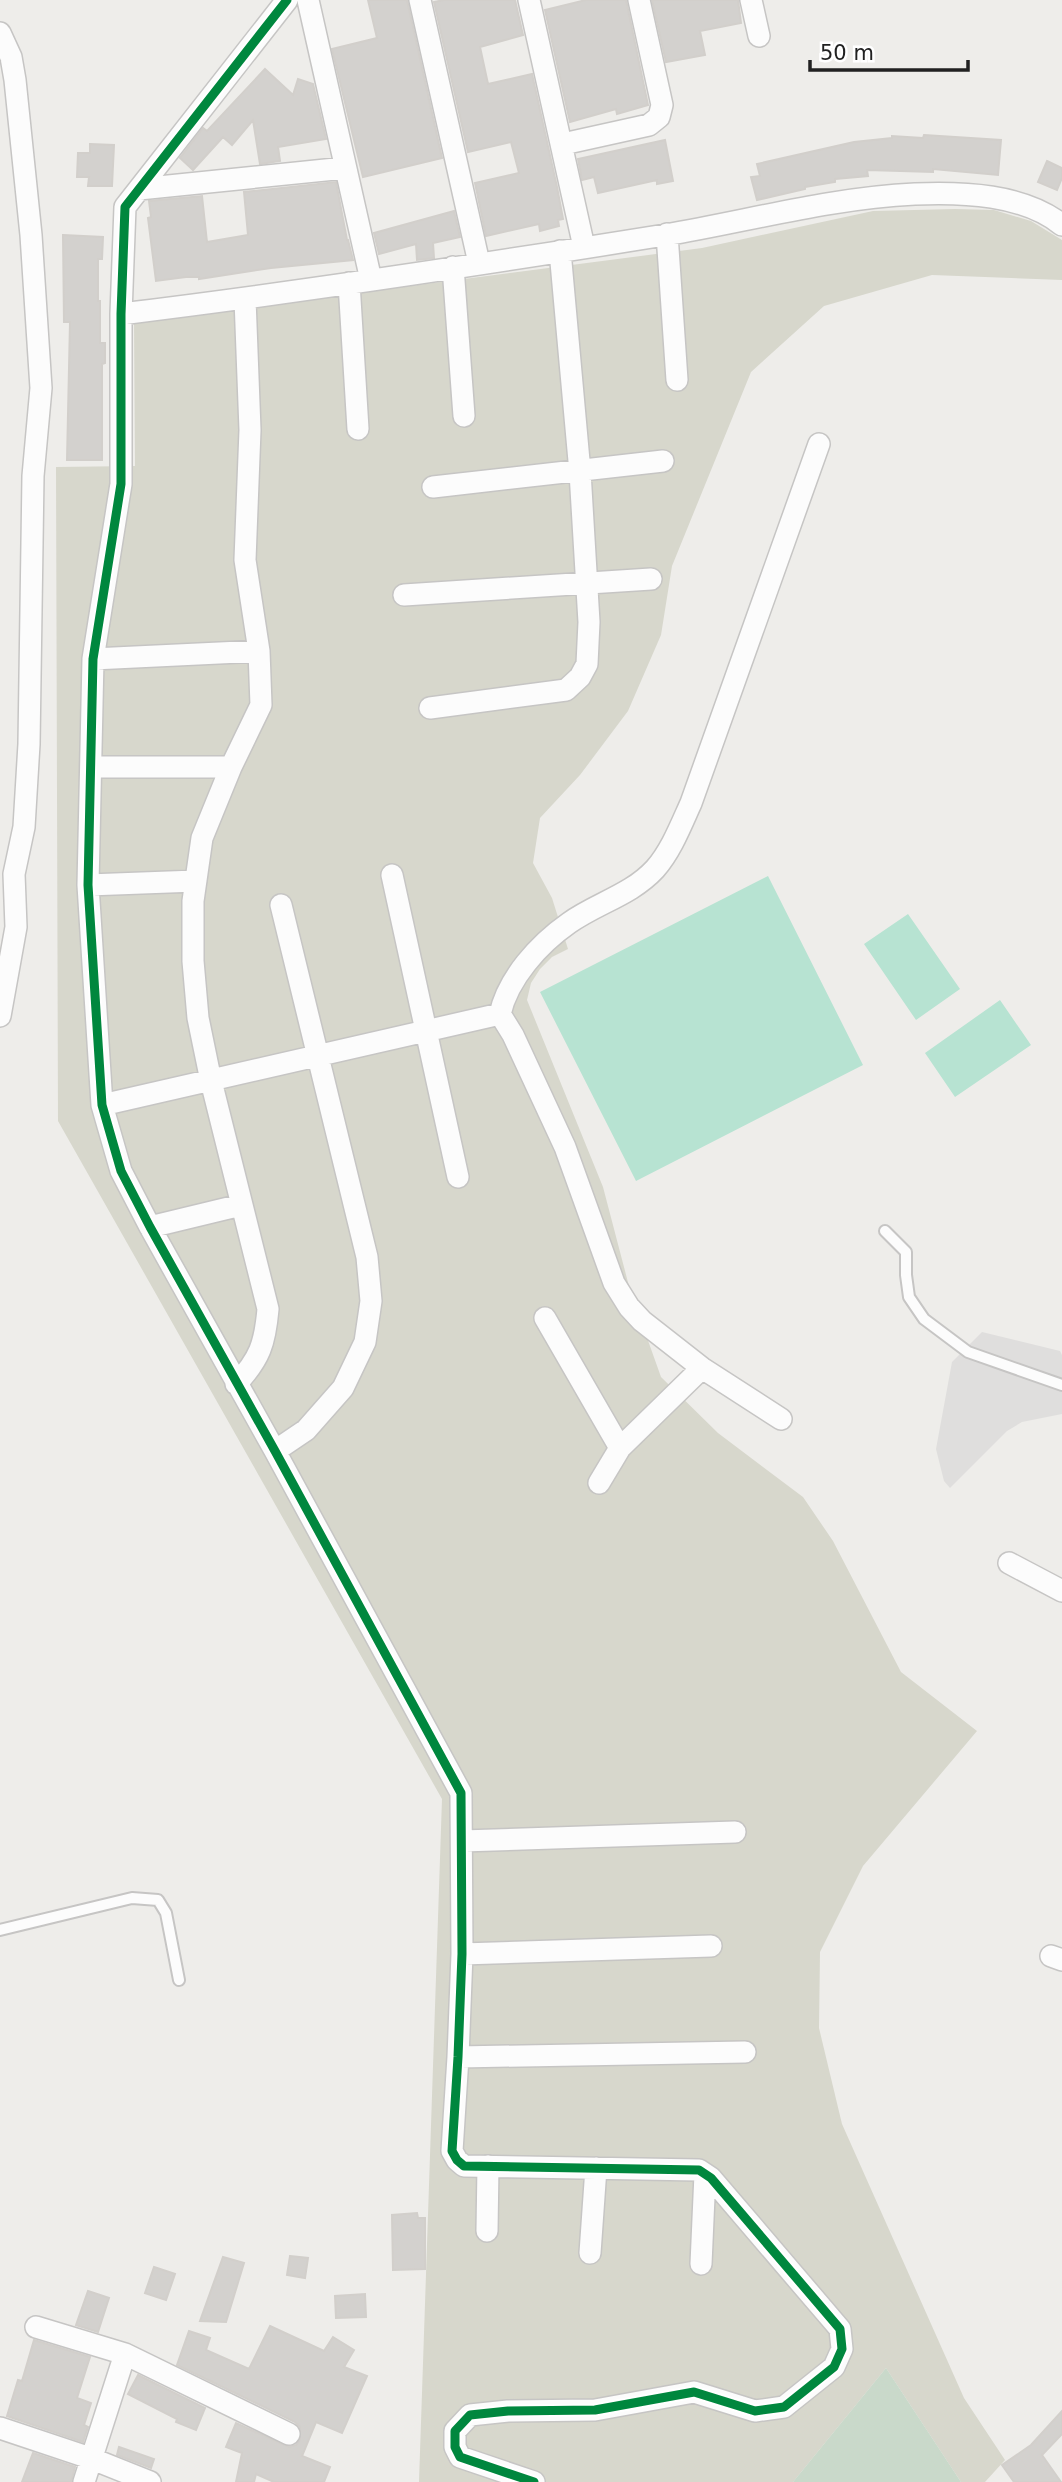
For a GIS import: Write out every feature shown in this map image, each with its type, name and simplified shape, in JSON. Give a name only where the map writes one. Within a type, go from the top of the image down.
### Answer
[{"type":"street","points":[[287,0],[125,207],[121,314],[121,484],[93,659],[89,885],[102,1105],[121,1171],[150,1227],[461,1793],[462,1954],[452,2151],[457,2160],[464,2166],[699,2170],[840,2329],[842,2349],[834,2367],[784,2407],[755,2412],[694,2392],[594,2410],[508,2411],[470,2415],[455,2431],[455,2447],[460,2457],[534,2482]]},
{"type":"street","points":[[308,0],[345,168],[360,282],[358,429]]},
{"type":"street","points":[[420,0],[479,263]]},
{"type":"street","points":[[529,0],[584,247]]},
{"type":"street","points":[[562,145],[649,125],[659,117],[662,105],[639,0]]},
{"type":"street","points":[[751,0],[759,36]]},
{"type":"street","points":[[0,33],[11,57],[15,80],[31,235],[41,388],[33,476],[29,744],[24,827],[14,874],[16,927],[0,1016]]},
{"type":"street","points":[[139,189],[345,168]]},
{"type":"street","points":[[121,314],[360,282],[667,234],[853,200],[916,194],[970,195],[1026,205],[1062,225]]},
{"type":"street","points":[[667,234],[677,380]]},
{"type":"street","points":[[430,708],[566,690],[580,677],[587,664],[589,622],[580,472],[560,251]]},
{"type":"street","points":[[453,267],[464,416]]},
{"type":"street","points":[[236,1384],[249,1370],[265,1339],[268,1309],[198,1018],[193,961],[193,901],[202,838],[261,705],[259,651],[245,560],[250,430],[245,299]]},
{"type":"street","points":[[781,1419],[702,1368],[642,1321],[629,1307],[614,1283],[565,1147],[513,1035],[500,1014],[504,996],[530,958],[569,923],[630,890],[656,868],[676,835],[691,803],[820,444]]},
{"type":"street","points":[[433,487],[663,461]]},
{"type":"street","points":[[404,595],[650,579]]},
{"type":"street","points":[[93,659],[259,651]]},
{"type":"street","points":[[91,768],[231,768]]},
{"type":"street","points":[[392,875],[458,1177]]},
{"type":"street","points":[[89,885],[196,881]]},
{"type":"street","points":[[275,1451],[306,1430],[342,1388],[365,1342],[371,1301],[367,1257],[281,905]]},
{"type":"street","points":[[102,1105],[500,1014]]},
{"type":"street","points":[[150,1227],[242,1205]]},
{"type":"street","points":[[545,1318],[620,1448]]},
{"type":"street","points":[[599,1483],[620,1448],[702,1368]]},
{"type":"street","points":[[1009,1563],[1062,1591]]},
{"type":"street","points":[[462,1841],[735,1832]]},
{"type":"street","points":[[462,1954],[711,1946]]},
{"type":"street","points":[[458,2057],[745,2052]]},
{"type":"street","points":[[487,2231],[488,2166]]},
{"type":"street","points":[[590,2253],[596,2168]]},
{"type":"street","points":[[701,2264],[705,2174]]},
{"type":"street","points":[[36,2327],[125,2354],[289,2434]]},
{"type":"street","points":[[84,2482],[125,2354]]},
{"type":"street","points":[[0,2428],[90,2458],[150,2482]]},
{"type":"lane","points":[[885,1231],[906,1252],[909,1297],[924,1319],[968,1352],[1062,1385]]},
{"type":"lane","points":[[0,1930],[132,1898],[158,1900],[166,1913],[179,1980]]},
{"type":"shaded area","points":[[994,210],[1031,221],[1062,240],[1062,280],[932,275],[824,306],[751,372],[672,566],[661,635],[628,711],[580,775],[540,818],[533,863],[552,898],[568,949],[552,957],[540,969],[531,983],[527,1000],[603,1187],[630,1290],[661,1377],[718,1433],[803,1497],[833,1541],[901,1672],[977,1731],[863,1866],[820,1952],[819,2028],[842,2124],[964,2398],[1005,2460],[985,2482],[961,2482],[886,2368],[793,2482],[419,2482],[442,1799],[58,1121],[56,467],[135,466],[134,322],[702,248],[873,211]]},
{"type":"shaded area","points":[[982,1332],[1060,1351],[1062,1414],[1022,1422],[1007,1431],[950,1488],[944,1481],[936,1449],[952,1362]]},
{"type":"green space","points":[[768,876],[863,1065],[636,1181],[540,992]]},
{"type":"green space","points":[[908,914],[960,989],[916,1020],[864,944]]},
{"type":"green space","points":[[1000,1000],[1031,1045],[955,1097],[925,1053]]},
{"type":"green space","points":[[886,2368],[961,2482],[793,2482]]},
{"type":"building","points":[[368,0],[407,0],[442,158],[363,177],[332,49],[377,38]]},
{"type":"building","points":[[515,0],[523,35],[480,47],[488,84],[532,74],[563,219],[558,220],[559,226],[540,231],[539,224],[486,236],[475,183],[519,173],[511,142],[468,152],[434,2]]},
{"type":"building","points":[[586,0],[626,0],[648,105],[617,114],[616,109],[570,122],[545,10]]},
{"type":"building","points":[[652,0],[738,0],[741,23],[700,31],[705,55],[666,62]]},
{"type":"building","points":[[265,69],[293,95],[298,79],[313,84],[326,139],[278,147],[280,161],[260,164],[253,120],[232,145],[223,137],[193,170],[180,158],[203,128],[207,131]]},
{"type":"building","points":[[924,135],[1001,140],[998,175],[933,169],[933,172],[867,170],[868,176],[835,179],[835,182],[757,200],[751,177],[760,176],[757,164],[854,142],[892,136],[923,138]]},
{"type":"building","points":[[665,140],[673,181],[657,184],[657,180],[598,193],[594,177],[582,180],[578,159]]},
{"type":"building","points":[[90,144],[114,145],[112,186],[88,186],[89,177],[77,177],[78,153],[90,153]]},
{"type":"building","points":[[1047,161],[1062,168],[1062,178],[1057,190],[1038,182]]},
{"type":"building","points":[[336,182],[353,260],[271,268],[199,279],[186,277],[156,281],[148,218],[151,217],[149,201],[202,196],[207,242],[248,235],[244,192]]},
{"type":"building","points":[[454,211],[460,237],[433,243],[434,258],[417,260],[416,244],[379,254],[374,233]]},
{"type":"building","points":[[63,235],[103,237],[102,259],[98,259],[100,343],[105,343],[105,363],[102,364],[102,460],[67,460],[70,322],[64,322]]},
{"type":"building","points":[[417,2213],[418,2218],[425,2218],[425,2269],[393,2270],[392,2215]]},
{"type":"building","points":[[290,2256],[308,2258],[305,2278],[287,2275]]},
{"type":"building","points":[[223,2257],[244,2263],[226,2322],[200,2321]]},
{"type":"building","points":[[154,2267],[175,2274],[166,2300],[145,2293]]},
{"type":"building","points":[[88,2291],[109,2298],[98,2332],[76,2325]]},
{"type":"building","points":[[365,2294],[366,2317],[336,2318],[335,2296]]},
{"type":"building","points":[[270,2326],[324,2351],[333,2337],[354,2350],[344,2367],[367,2376],[342,2433],[316,2422],[302,2456],[330,2467],[324,2482],[274,2482],[256,2474],[254,2482],[236,2482],[242,2453],[226,2447],[236,2423],[289,2447],[300,2440],[300,2427],[295,2422],[177,2365],[189,2331],[210,2338],[206,2350],[249,2369]]},
{"type":"building","points":[[34,2340],[90,2357],[77,2398],[91,2403],[84,2425],[88,2427],[83,2442],[7,2416],[18,2380],[22,2381]]},
{"type":"building","points":[[138,2375],[205,2408],[196,2430],[176,2422],[177,2419],[128,2394]]},
{"type":"building","points":[[1062,2411],[1062,2434],[1042,2455],[1061,2482],[1014,2482],[1002,2465],[1031,2445]]},
{"type":"building","points":[[119,2447],[154,2459],[151,2468],[117,2455]]},
{"type":"building","points":[[33,2453],[75,2467],[71,2482],[22,2482]]},
{"type":"cycle path","points":[[287,0],[125,207],[121,314],[121,484],[93,659],[88,885],[102,1105],[121,1171],[150,1227],[461,1793],[462,1954],[452,2151],[457,2160],[464,2166],[699,2170],[711,2178],[840,2329],[842,2349],[834,2367],[784,2407],[755,2411],[694,2392],[595,2410],[508,2411],[470,2415],[455,2431],[455,2447],[460,2457],[534,2482]]}]
